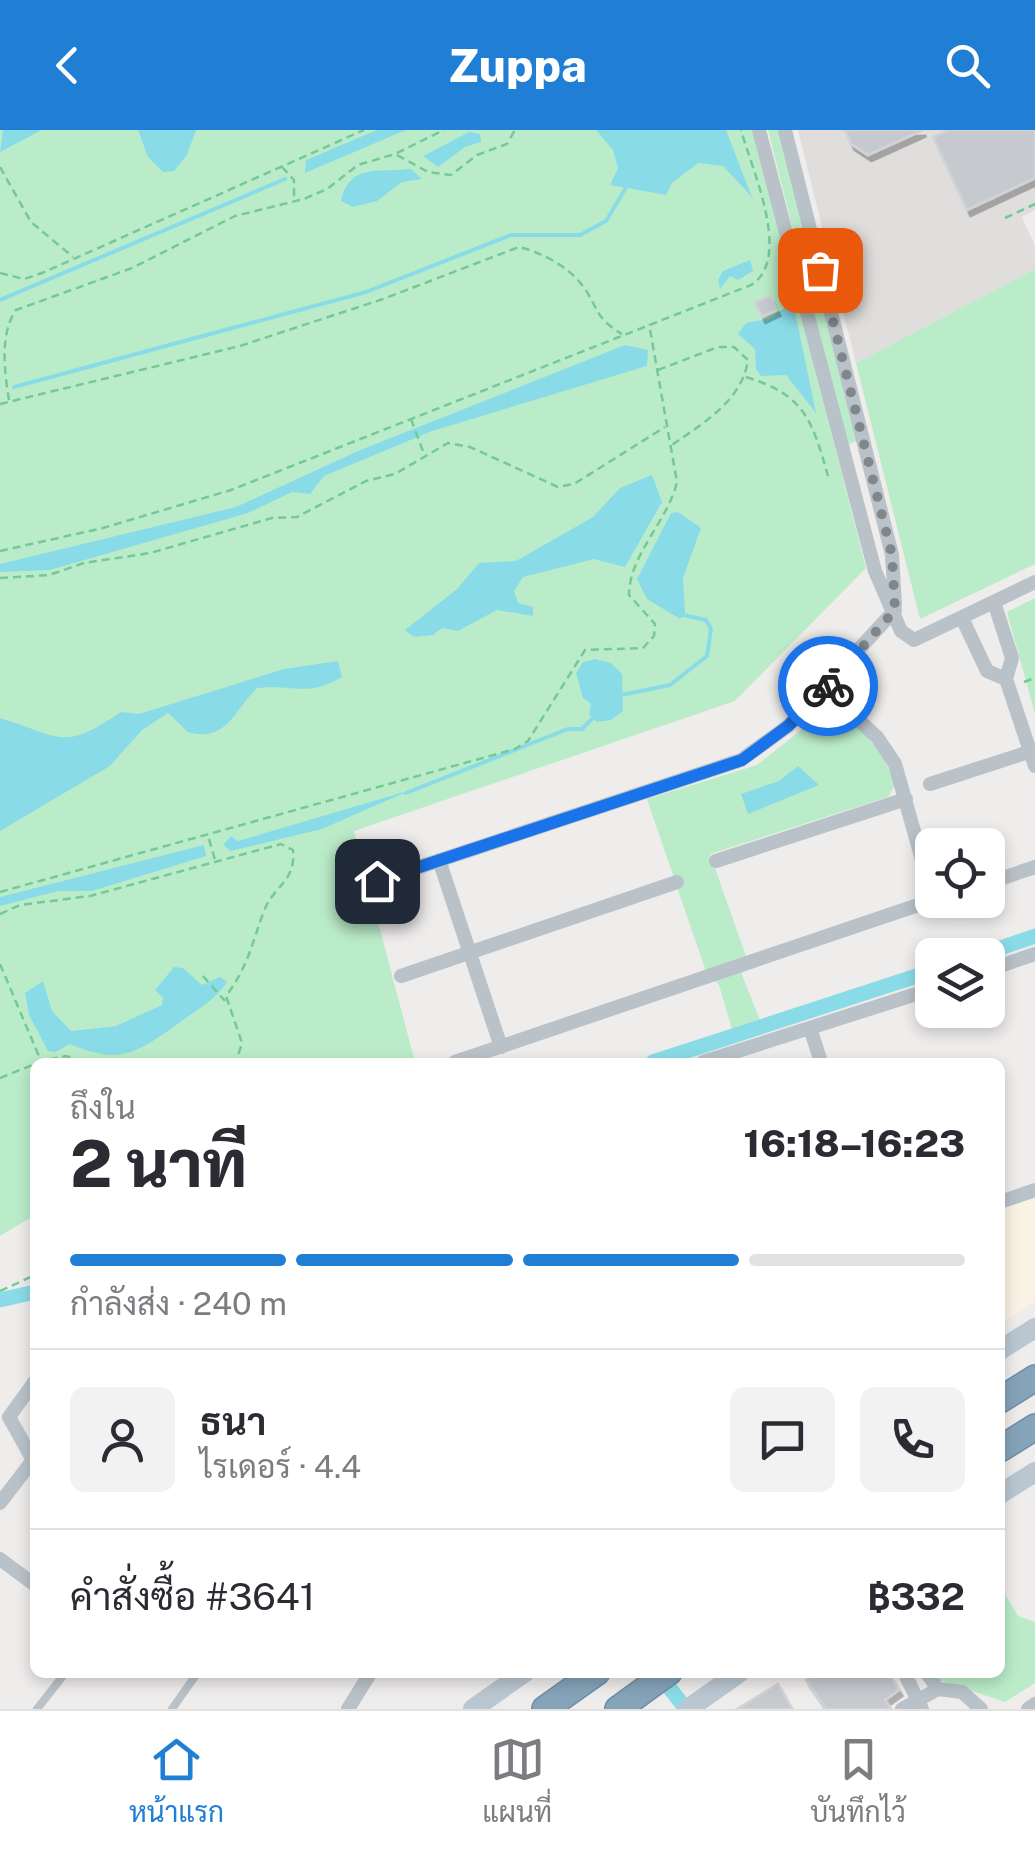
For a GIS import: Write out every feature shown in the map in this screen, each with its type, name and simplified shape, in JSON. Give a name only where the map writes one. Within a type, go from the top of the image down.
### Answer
[{"type":"highway","points":[[1005,1397],[1035,1378]]},
{"type":"highway","points":[[1005,1445],[1035,1426]]},
{"type":"highway","points":[[544,1709],[588,1678]]},
{"type":"highway","points":[[626,1703],[661,1678]]},
{"type":"main road","points":[[1005,1347],[1035,1328]]},
{"type":"main road","points":[[1005,1491],[1035,1472]]},
{"type":"main road","points":[[473,1709],[517,1678]]},
{"type":"main road","points":[[688,1709],[733,1678]]},
{"type":"street","points":[[759,130],[874,571],[895,610],[901,631],[914,640],[1035,582]]},
{"type":"street","points":[[377,881],[742,760],[788,726],[895,610],[892,555],[785,130]]},
{"type":"street","points":[[852,486],[874,482]]},
{"type":"street","points":[[930,784],[1033,756],[1006,679],[1012,658],[994,602]]},
{"type":"street","points":[[962,618],[988,670],[1006,679]]},
{"type":"street","points":[[468,1058],[928,902],[930,888],[906,799],[886,748],[824,689]]},
{"type":"street","points":[[716,860],[906,799]]},
{"type":"street","points":[[439,860],[502,1047]]},
{"type":"street","points":[[1005,877],[1035,867]]},
{"type":"street","points":[[401,976],[677,882]]},
{"type":"street","points":[[1005,964],[1035,954]]},
{"type":"street","points":[[717,1058],[915,995]]},
{"type":"street","points":[[811,1031],[821,1058]]},
{"type":"street","points":[[1005,1200],[1035,1190]]},
{"type":"street","points":[[30,1386],[4,1412],[30,1452]]},
{"type":"street","points":[[0,1504],[30,1463]]},
{"type":"street","points":[[0,1560],[30,1582]]},
{"type":"street","points":[[348,1709],[367,1678]]},
{"type":"street","points":[[907,1678],[920,1704]]},
{"type":"street","points":[[930,1678],[938,1689]]},
{"type":"street","points":[[902,1709],[920,1704],[938,1689],[962,1692],[980,1709]]},
{"type":"street","points":[[1028,1709],[1035,1704]]},
{"type":"lane","points":[[37,1709],[61,1678]]},
{"type":"lane","points":[[172,1709],[194,1678]]},
{"type":"path","points":[[0,273],[24,279],[364,130]]},
{"type":"path","points":[[10,402],[1,351],[6,320],[16,310],[132,268],[235,216],[294,202],[327,189],[358,165],[395,154],[444,130]]},
{"type":"path","points":[[395,154],[428,172],[451,175],[476,155],[508,144],[515,130]]},
{"type":"path","points":[[0,551],[104,528],[230,490],[764,276],[771,261],[769,231],[741,130]]},
{"type":"path","points":[[280,166],[294,180],[294,202]]},
{"type":"path","points":[[0,167],[31,222],[74,258]]},
{"type":"path","points":[[1005,218],[1035,204]]},
{"type":"path","points":[[0,404],[240,346],[384,299],[519,247],[566,270],[583,286],[602,322],[622,334]]},
{"type":"path","points":[[0,892],[208,837],[515,748],[528,741],[585,650],[642,648],[654,636],[655,624],[629,595],[629,579],[674,498],[677,482],[649,324]]},
{"type":"path","points":[[656,371],[718,347],[734,347],[748,360],[744,376],[716,413],[668,448]]},
{"type":"path","points":[[744,376],[786,392],[799,406],[814,425],[828,476]]},
{"type":"path","points":[[411,417],[424,456]]},
{"type":"path","points":[[0,578],[49,575],[84,562],[150,553],[272,518],[297,517],[366,481],[395,474],[448,444],[470,447],[558,487],[598,472],[665,427]]},
{"type":"path","points":[[208,837],[215,862]]},
{"type":"path","points":[[0,914],[20,905],[90,896],[280,844],[293,850],[294,864],[288,884],[264,910],[246,970],[226,996],[242,1044],[237,1058]]},
{"type":"path","points":[[0,964],[36,1058]]},
{"type":"path","points":[[203,976],[227,1004]]},
{"type":"path","points":[[0,1078],[30,1065]]},
{"type":"path","points":[[0,1291],[30,1277]]},
{"type":"shaded area","points":[[798,130],[1035,130],[1035,210],[1022,217],[1035,246],[1035,269],[856,363]]},
{"type":"shaded area","points":[[1035,1196],[1035,1302],[1005,1321],[1005,1207]]},
{"type":"green space","points":[[0,130],[753,130],[866,568],[735,701],[354,831],[414,1058],[30,1058],[30,1218],[0,1236]]},
{"type":"green space","points":[[768,130],[780,130],[858,441],[847,444]]},
{"type":"green space","points":[[1035,269],[1035,564],[920,619],[856,363]]},
{"type":"green space","points":[[1035,598],[1035,714],[1007,612]]},
{"type":"green space","points":[[819,716],[846,721],[857,728],[883,758],[896,783],[888,797],[710,854],[746,956],[742,975],[760,1020],[732,1029],[719,985],[705,969],[647,799],[757,765]]},
{"type":"green space","points":[[1005,1594],[1018,1616],[1035,1622],[1035,1683],[1005,1702],[936,1679],[1005,1678]]},
{"type":"water","points":[[3,130],[42,130],[0,152]]},
{"type":"water","points":[[138,130],[196,130],[187,155],[174,171],[163,172],[148,157]]},
{"type":"water","points":[[377,130],[406,130],[305,173],[306,160]]},
{"type":"water","points":[[596,130],[726,130],[752,197],[723,166],[698,163],[672,183],[666,195],[610,185],[618,168],[613,150]]},
{"type":"water","points":[[469,132],[480,134],[481,142],[465,147],[438,167],[423,156]]},
{"type":"water","points":[[411,169],[422,179],[402,182],[377,201],[353,207],[341,201],[351,180],[359,175]]},
{"type":"water","points":[[750,260],[753,271],[738,280],[730,276],[720,289],[718,280],[723,271]]},
{"type":"water","points":[[793,302],[816,413],[786,375],[761,376],[756,369],[755,349],[738,334],[746,323],[768,319]]},
{"type":"water","points":[[625,345],[648,350],[647,366],[432,431],[324,476],[310,494],[292,492],[248,513],[50,570],[0,572],[0,564],[236,507],[358,451]]},
{"type":"water","points":[[652,475],[662,502],[625,567],[594,559],[523,577],[514,591],[518,603],[533,607],[533,616],[497,610],[458,631],[442,628],[433,635],[414,637],[405,630],[457,589],[479,563],[516,561],[593,517],[620,488]]},
{"type":"water","points":[[678,512],[701,528],[683,578],[685,613],[680,619],[647,599],[637,579],[671,513]]},
{"type":"water","points":[[595,659],[611,663],[622,674],[623,711],[611,720],[597,722],[589,715],[591,704],[583,698],[576,673],[583,662]]},
{"type":"water","points":[[338,661],[342,677],[319,687],[257,688],[221,729],[212,733],[188,732],[168,713],[142,730],[110,766],[0,831],[0,718],[50,735],[73,736],[121,712],[139,714],[284,669]]},
{"type":"water","points":[[798,766],[819,785],[748,814],[741,794],[779,781]]},
{"type":"water","points":[[411,790],[322,829],[231,851],[223,845],[231,836],[238,841]]},
{"type":"water","points":[[204,845],[206,856],[92,891],[58,891],[0,906],[0,897]]},
{"type":"water","points":[[174,967],[183,968],[202,985],[220,977],[227,982],[199,1009],[151,1042],[127,1053],[102,1054],[69,1044],[56,1052],[48,1051],[29,1015],[25,993],[43,981],[52,1011],[71,1031],[116,1026],[162,1005],[163,998],[155,990]]},
{"type":"building","points":[[845,130],[923,130],[868,155],[851,144]]},
{"type":"building","points":[[948,130],[1035,130],[1035,178],[967,210],[933,137]]},
{"type":"building","points":[[770,296],[777,310],[762,317],[755,302]]},
{"type":"building","points":[[892,1678],[899,1690],[885,1700],[891,1709],[826,1709],[806,1680]]},
{"type":"building","points":[[778,1684],[792,1709],[737,1709]]},
{"type":"waterway","points":[[0,300],[285,179]]},
{"type":"waterway","points":[[14,387],[366,292],[511,235],[580,235],[606,221],[627,186]]},
{"type":"waterway","points":[[621,695],[670,685],[707,656],[711,629],[706,620],[683,615]]},
{"type":"waterway","points":[[406,793],[568,729],[582,729],[594,717]]},
{"type":"waterway","points":[[1005,946],[1035,936]]},
{"type":"waterway","points":[[665,1058],[915,977]]},
{"type":"waterway","points":[[0,1300],[30,1293]]},
{"type":"waterway","points":[[662,1678],[686,1709]]},
{"type":"way so far","points":[[820,270],[892,555],[895,610],[828,686]]},
{"type":"route","points":[[377,881],[742,760],[788,726],[828,686]]}]
